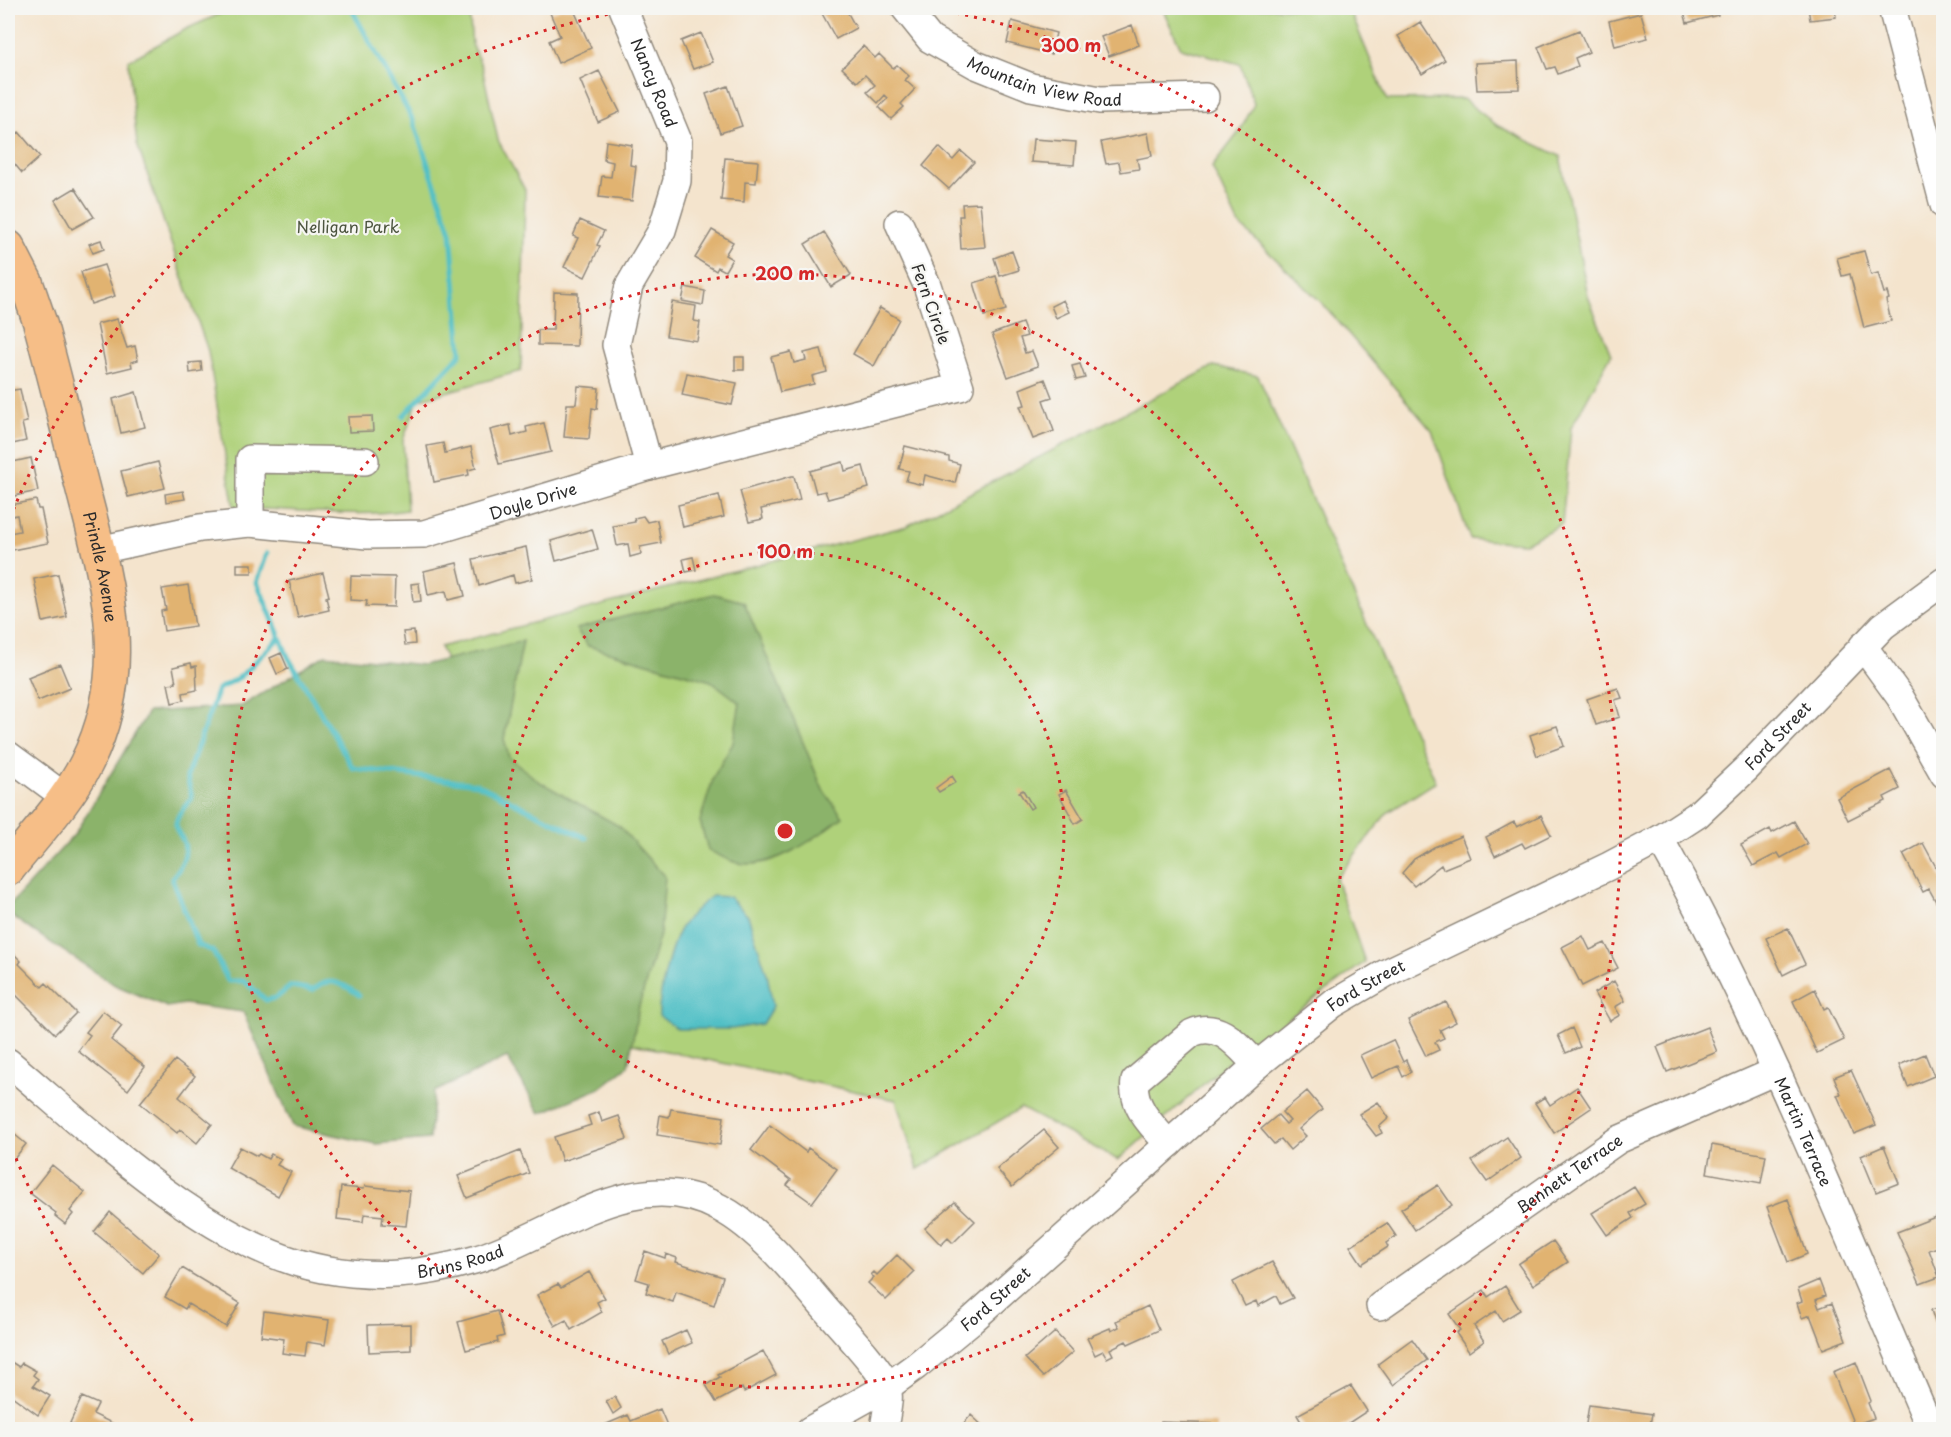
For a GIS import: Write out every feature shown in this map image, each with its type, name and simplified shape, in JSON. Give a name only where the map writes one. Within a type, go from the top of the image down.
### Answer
[{"type":"main road","name":"Prindle Avenue","points":[[8,247],[26,282],[40,323],[99,550],[112,615],[113,675],[100,733],[86,765],[65,797],[8,869]]},
{"type":"street","name":"Nancy Road","points":[[623,8],[678,141],[677,181],[665,220],[629,286],[615,345],[649,466]]},
{"type":"street","name":"Mountain View Road","points":[[905,8],[930,39],[976,65],[1031,87],[1100,100],[1206,97]]},
{"type":"street","points":[[1892,8],[1944,205]]},
{"type":"street","name":"Fern Circle","points":[[899,223],[927,285],[960,387]]},
{"type":"street","name":"Doyle Drive","points":[[99,550],[200,528],[250,523],[367,536],[424,534],[649,466],[960,387]]},
{"type":"street","points":[[250,523],[250,459],[365,461]]},
{"type":"street","name":"Ford Street","points":[[810,1430],[887,1387],[972,1320],[1257,1065],[1333,1004],[1386,974],[1660,839],[1697,815],[1863,646],[1904,609],[1944,581]]},
{"type":"street","points":[[1863,646],[1900,697],[1944,774]]},
{"type":"street","points":[[8,755],[65,797]]},
{"type":"street","name":"Martin Terrace","points":[[1660,839],[1709,927],[1776,1071],[1931,1430]]},
{"type":"street","points":[[1169,1144],[1153,1127],[1138,1104],[1133,1092],[1135,1082],[1192,1033],[1201,1029],[1221,1032],[1257,1065]]},
{"type":"street","name":"Bruns Road","points":[[8,1062],[169,1193],[228,1234],[274,1256],[323,1269],[371,1275],[417,1275],[477,1259],[616,1199],[668,1194],[698,1199],[720,1208],[743,1223],[798,1276],[887,1387]]},
{"type":"street","name":"Bennett Terrace","points":[[1380,1306],[1618,1140],[1776,1071]]},
{"type":"street","points":[[884,1430],[887,1387]]},
{"type":"green space","name":"Nelligan Park","points":[[233,8],[469,8],[472,45],[482,67],[498,140],[525,190],[521,371],[418,400],[403,440],[407,510],[342,513],[234,509],[208,351],[137,144],[128,61],[184,30]]},
{"type":"green space","points":[[1162,8],[1349,8],[1387,100],[1463,99],[1498,126],[1560,156],[1588,296],[1611,355],[1571,428],[1562,524],[1525,543],[1470,539],[1432,431],[1323,304],[1238,223],[1212,167],[1240,131],[1254,104],[1240,64],[1181,48]]},
{"type":"green space","points":[[1214,366],[1258,376],[1436,782],[1387,813],[1336,879],[1365,962],[1225,1065],[1118,1160],[1021,1108],[918,1169],[896,1100],[614,1040],[592,965],[440,647],[907,526]]},
{"type":"green space","points":[[714,594],[744,602],[823,790],[843,817],[792,852],[762,863],[734,862],[708,850],[700,821],[714,776],[733,743],[740,703],[711,681],[588,646],[576,629]]},
{"type":"green space","points":[[523,641],[504,739],[509,757],[538,781],[619,826],[665,877],[660,934],[639,1006],[628,1066],[600,1088],[540,1113],[507,1057],[434,1092],[429,1139],[376,1144],[293,1126],[243,1012],[184,1004],[167,1007],[115,985],[8,914],[8,907],[74,835],[148,712],[242,706],[325,655],[423,665]]},
{"type":"water","points":[[712,896],[729,897],[748,916],[767,974],[773,1006],[762,1024],[732,1029],[678,1029],[659,1016],[666,970],[678,933],[699,906]]},
{"type":"building","points":[[563,8],[573,8],[591,48],[558,63],[549,41],[560,36],[550,13]]},
{"type":"building","points":[[809,8],[845,8],[856,28],[836,39],[820,10],[813,14]]},
{"type":"building","points":[[1683,8],[1716,8],[1718,15],[1687,23]]},
{"type":"building","points":[[1808,8],[1835,8],[1836,17],[1810,20]]},
{"type":"building","points":[[1641,13],[1648,38],[1615,46],[1609,21]]},
{"type":"building","points":[[1012,21],[1056,33],[1051,54],[1007,43]]},
{"type":"building","points":[[1420,22],[1445,60],[1422,74],[1398,36]]},
{"type":"building","points":[[1132,25],[1139,45],[1109,56],[1101,37]]},
{"type":"building","points":[[1579,30],[1589,52],[1575,58],[1578,66],[1558,74],[1555,67],[1547,69],[1538,47]]},
{"type":"building","points":[[701,33],[713,62],[693,69],[681,41]]},
{"type":"building","points":[[863,46],[875,58],[879,54],[893,68],[897,65],[909,76],[905,80],[915,89],[901,104],[904,107],[891,119],[879,107],[888,98],[885,95],[878,103],[867,92],[875,85],[865,75],[857,82],[842,68]]},
{"type":"building","points":[[1518,61],[1519,89],[1477,90],[1475,63]]},
{"type":"building","points":[[599,71],[620,112],[598,122],[580,80]]},
{"type":"building","points":[[728,86],[742,126],[720,133],[706,94]]},
{"type":"building","points":[[19,132],[40,157],[22,173],[8,156],[8,141]]},
{"type":"building","points":[[1148,133],[1152,156],[1137,159],[1139,169],[1121,172],[1119,162],[1106,164],[1101,142]]},
{"type":"building","points":[[1033,139],[1076,142],[1074,165],[1031,162]]},
{"type":"building","points":[[606,141],[632,145],[630,165],[636,166],[632,201],[599,197],[602,176],[611,177],[613,162],[604,160]]},
{"type":"building","points":[[939,147],[953,160],[961,151],[974,162],[949,189],[923,166]]},
{"type":"building","points":[[725,158],[758,161],[756,183],[745,182],[744,202],[721,200]]},
{"type":"building","points":[[75,188],[94,217],[72,229],[55,200]]},
{"type":"building","points":[[980,203],[985,247],[961,249],[959,216],[963,216],[962,204]]},
{"type":"building","points":[[580,220],[604,231],[597,245],[600,246],[585,277],[564,267],[578,238],[573,236]]},
{"type":"building","points":[[712,230],[733,242],[725,255],[732,259],[725,271],[718,267],[716,271],[695,258]]},
{"type":"building","points":[[824,232],[851,275],[831,287],[805,244]]},
{"type":"building","points":[[101,240],[104,249],[93,253],[89,244]]},
{"type":"building","points":[[1012,251],[1019,270],[1000,276],[994,258]]},
{"type":"building","points":[[1864,251],[1871,275],[1878,273],[1884,293],[1887,292],[1889,299],[1886,300],[1891,321],[1864,328],[1850,274],[1842,276],[1837,258]]},
{"type":"building","points":[[104,265],[115,296],[91,304],[81,272]]},
{"type":"building","points":[[996,276],[1006,310],[984,316],[974,283]]},
{"type":"building","points":[[685,287],[705,291],[703,305],[682,301]]},
{"type":"building","points":[[554,292],[578,293],[577,346],[538,345],[538,330],[553,330]]},
{"type":"building","points":[[1063,300],[1069,312],[1056,318],[1051,306]]},
{"type":"building","points":[[672,302],[696,306],[694,321],[700,322],[697,341],[666,336]]},
{"type":"building","points":[[880,308],[899,319],[874,366],[853,354]]},
{"type":"building","points":[[117,319],[127,348],[135,346],[138,360],[131,362],[132,367],[107,373],[97,324]]},
{"type":"building","points":[[1022,323],[1027,336],[1020,338],[1025,353],[1032,351],[1038,366],[1008,377],[992,334]]},
{"type":"building","points":[[821,349],[827,372],[812,376],[814,384],[780,392],[771,357],[791,352],[794,363],[806,360],[804,353]]},
{"type":"building","points":[[735,357],[744,357],[744,370],[735,370]]},
{"type":"building","points":[[201,362],[202,371],[190,373],[189,363]]},
{"type":"building","points":[[1080,364],[1085,378],[1076,380],[1072,366]]},
{"type":"building","points":[[687,373],[737,383],[732,405],[682,395]]},
{"type":"building","points":[[1045,379],[1052,397],[1043,400],[1054,431],[1033,439],[1020,406],[1025,405],[1020,389]]},
{"type":"building","points":[[578,386],[599,388],[597,409],[592,408],[589,439],[564,437],[567,404],[576,404]]},
{"type":"building","points":[[20,389],[27,422],[22,423],[26,441],[8,445],[8,391]]},
{"type":"building","points":[[136,392],[145,427],[121,433],[113,399]]},
{"type":"building","points":[[372,416],[373,431],[349,432],[348,417]]},
{"type":"building","points":[[544,423],[551,452],[499,464],[490,430],[510,425],[512,436],[527,432],[526,427]]},
{"type":"building","points":[[443,443],[445,453],[471,447],[476,468],[468,470],[469,475],[434,482],[427,446]]},
{"type":"building","points":[[905,446],[949,457],[949,461],[960,464],[955,483],[925,475],[923,485],[906,481],[909,471],[899,469]]},
{"type":"building","points":[[31,458],[38,491],[14,496],[13,492],[8,494],[8,463]]},
{"type":"building","points":[[158,462],[165,488],[128,497],[121,471]]},
{"type":"building","points":[[843,462],[845,471],[863,466],[869,488],[828,499],[825,491],[816,493],[810,471]]},
{"type":"building","points":[[794,476],[800,500],[761,509],[763,519],[749,522],[740,491]]},
{"type":"building","points":[[183,491],[185,499],[166,502],[165,494]]},
{"type":"building","points":[[719,495],[724,517],[683,527],[678,505]]},
{"type":"building","points":[[36,500],[38,509],[41,509],[48,543],[12,550],[9,533],[20,531],[17,515],[12,516],[10,505]]},
{"type":"building","points":[[643,516],[647,522],[657,520],[661,543],[640,547],[641,554],[630,557],[628,544],[617,546],[613,526],[635,522],[634,518]]},
{"type":"building","points":[[592,529],[598,549],[556,561],[551,541]]},
{"type":"building","points":[[526,547],[532,579],[515,583],[513,575],[479,586],[473,559]]},
{"type":"building","points":[[693,557],[696,570],[686,572],[683,559]]},
{"type":"building","points":[[457,563],[465,596],[448,600],[446,591],[428,595],[424,571]]},
{"type":"building","points":[[237,564],[252,564],[252,573],[237,573]]},
{"type":"building","points":[[323,573],[329,596],[326,597],[329,610],[298,617],[289,581]]},
{"type":"building","points":[[58,574],[67,617],[43,622],[34,579]]},
{"type":"building","points":[[351,576],[395,577],[394,607],[366,606],[367,601],[350,600]]},
{"type":"building","points":[[419,583],[421,601],[413,602],[411,584]]},
{"type":"building","points":[[188,585],[195,626],[164,631],[161,611],[166,610],[162,589]]},
{"type":"building","points":[[414,631],[415,644],[405,645],[403,632]]},
{"type":"building","points":[[281,653],[288,669],[277,674],[270,658]]},
{"type":"building","points":[[191,663],[192,667],[196,666],[197,690],[183,693],[184,700],[172,703],[168,684],[176,683],[173,667]]},
{"type":"building","points":[[60,664],[70,688],[38,701],[28,677]]},
{"type":"building","points":[[1618,688],[1622,698],[1615,700],[1620,717],[1596,725],[1587,699]]},
{"type":"building","points":[[1557,726],[1564,746],[1537,756],[1530,735]]},
{"type":"building","points":[[1890,770],[1900,789],[1884,797],[1886,801],[1848,820],[1837,798]]},
{"type":"building","points":[[952,776],[956,782],[939,792],[936,788]]},
{"type":"building","points":[[1023,790],[1033,807],[1030,809],[1019,792]]},
{"type":"building","points":[[1066,790],[1083,819],[1075,824],[1059,794]]},
{"type":"building","points":[[1541,815],[1551,835],[1525,848],[1522,843],[1495,856],[1486,837],[1514,822],[1517,827]]},
{"type":"building","points":[[1794,821],[1807,844],[1781,858],[1778,853],[1753,866],[1741,845],[1770,829],[1772,833]]},
{"type":"building","points":[[1461,836],[1470,858],[1443,869],[1441,865],[1414,886],[1402,873],[1414,859],[1434,847]]},
{"type":"building","points":[[1923,843],[1944,882],[1944,916],[1929,889],[1923,892],[1903,854]]},
{"type":"building","points":[[1788,928],[1805,964],[1783,975],[1766,938]]},
{"type":"building","points":[[1583,936],[1590,950],[1605,943],[1618,968],[1582,986],[1562,947]]},
{"type":"building","points":[[14,954],[21,961],[19,964],[42,987],[46,983],[76,1013],[55,1034],[8,987],[8,975],[11,971],[8,968],[8,961]]},
{"type":"building","points":[[1614,981],[1625,1001],[1615,1007],[1620,1015],[1610,1021],[1594,993]]},
{"type":"building","points":[[1815,989],[1824,1009],[1828,1007],[1844,1040],[1817,1053],[1793,1001]]},
{"type":"building","points":[[1446,1002],[1456,1022],[1440,1030],[1444,1038],[1435,1042],[1439,1050],[1426,1056],[1408,1020]]},
{"type":"building","points":[[103,1011],[122,1026],[111,1040],[145,1067],[128,1090],[78,1051],[90,1035],[86,1032]]},
{"type":"building","points":[[1707,1027],[1717,1052],[1667,1072],[1657,1047]]},
{"type":"building","points":[[1572,1028],[1580,1047],[1566,1053],[1558,1035]]},
{"type":"building","points":[[1393,1040],[1403,1062],[1406,1060],[1411,1072],[1403,1077],[1398,1066],[1371,1078],[1360,1055]]},
{"type":"building","points":[[1925,1054],[1934,1076],[1908,1087],[1899,1065]]},
{"type":"building","points":[[175,1060],[195,1076],[179,1097],[212,1124],[197,1143],[180,1129],[177,1133],[140,1103]]},
{"type":"building","points":[[1851,1070],[1876,1125],[1854,1134],[1837,1095],[1841,1094],[1834,1077]]},
{"type":"building","points":[[1577,1087],[1591,1108],[1554,1133],[1535,1103],[1545,1097],[1550,1105]]},
{"type":"building","points":[[1307,1091],[1322,1109],[1299,1129],[1306,1136],[1290,1150],[1281,1139],[1274,1144],[1261,1129],[1278,1115],[1286,1124],[1290,1121],[1282,1112]]},
{"type":"building","points":[[1378,1102],[1389,1118],[1379,1127],[1382,1133],[1376,1136],[1359,1114]]},
{"type":"building","points":[[671,1109],[724,1117],[720,1145],[657,1135],[660,1115],[669,1117]]},
{"type":"building","points":[[599,1112],[602,1122],[619,1116],[627,1139],[562,1161],[554,1137],[591,1125],[588,1116]]},
{"type":"building","points":[[770,1125],[806,1152],[808,1148],[837,1169],[812,1203],[787,1185],[791,1180],[751,1150]]},
{"type":"building","points":[[8,1129],[26,1144],[10,1164],[8,1161]]},
{"type":"building","points":[[1044,1130],[1059,1147],[1012,1187],[997,1169]]},
{"type":"building","points":[[1507,1137],[1521,1158],[1487,1182],[1472,1161]]},
{"type":"building","points":[[1712,1145],[1766,1155],[1761,1183],[1707,1173]]},
{"type":"building","points":[[1884,1146],[1899,1183],[1876,1192],[1861,1156]]},
{"type":"building","points":[[240,1147],[257,1156],[259,1154],[268,1159],[271,1154],[281,1159],[277,1165],[291,1172],[278,1196],[228,1168]]},
{"type":"building","points":[[520,1151],[529,1173],[467,1198],[458,1176]]},
{"type":"building","points":[[52,1165],[85,1192],[70,1211],[73,1214],[65,1224],[55,1216],[56,1213],[30,1193]]},
{"type":"building","points":[[1438,1185],[1452,1205],[1415,1230],[1401,1209]]},
{"type":"building","points":[[365,1186],[410,1191],[406,1226],[382,1224],[383,1216],[364,1214],[363,1222],[337,1219],[341,1187],[364,1189]]},
{"type":"building","points":[[1634,1187],[1645,1204],[1630,1213],[1633,1218],[1607,1235],[1592,1213]]},
{"type":"building","points":[[1788,1199],[1807,1254],[1788,1262],[1767,1207]]},
{"type":"building","points":[[955,1202],[975,1221],[953,1243],[948,1238],[941,1245],[925,1228]]},
{"type":"building","points":[[110,1212],[159,1254],[143,1273],[94,1232]]},
{"type":"building","points":[[1938,1216],[1944,1232],[1944,1245],[1929,1250],[1939,1277],[1920,1284],[1897,1232]]},
{"type":"building","points":[[1387,1223],[1396,1236],[1386,1243],[1388,1247],[1362,1264],[1350,1246]]},
{"type":"building","points":[[1553,1241],[1568,1262],[1533,1285],[1518,1264]]},
{"type":"building","points":[[645,1251],[665,1258],[666,1254],[677,1258],[676,1262],[723,1277],[714,1305],[676,1292],[673,1302],[646,1293],[649,1283],[636,1279]]},
{"type":"building","points":[[897,1255],[914,1272],[886,1300],[868,1283],[874,1277],[871,1275],[874,1272],[877,1275]]},
{"type":"building","points":[[1272,1262],[1293,1298],[1280,1304],[1276,1296],[1258,1306],[1256,1301],[1245,1306],[1233,1282]]},
{"type":"building","points":[[182,1268],[240,1303],[226,1327],[188,1304],[185,1309],[165,1297]]},
{"type":"building","points":[[589,1272],[605,1298],[597,1302],[602,1312],[571,1330],[566,1320],[555,1326],[537,1295],[558,1284],[561,1288]]},
{"type":"building","points":[[1819,1280],[1825,1296],[1816,1300],[1819,1308],[1832,1303],[1846,1340],[1823,1349],[1810,1315],[1802,1318],[1797,1303],[1802,1301],[1798,1289]]},
{"type":"building","points":[[1505,1286],[1520,1310],[1502,1321],[1496,1311],[1474,1326],[1484,1341],[1469,1352],[1456,1333],[1460,1330],[1449,1314],[1484,1290],[1488,1297]]},
{"type":"building","points":[[1148,1306],[1159,1330],[1128,1344],[1126,1341],[1110,1349],[1113,1355],[1107,1358],[1103,1351],[1095,1355],[1087,1338],[1110,1328],[1111,1331],[1119,1327],[1116,1321]]},
{"type":"building","points":[[1944,1306],[1944,1346],[1943,1346],[1931,1310]]},
{"type":"building","points":[[264,1311],[329,1320],[325,1345],[307,1342],[305,1356],[282,1353],[284,1339],[261,1336]]},
{"type":"building","points":[[497,1311],[504,1336],[497,1338],[498,1342],[466,1350],[458,1322]]},
{"type":"building","points":[[411,1324],[411,1350],[369,1352],[368,1325]]},
{"type":"building","points":[[686,1330],[692,1343],[668,1354],[662,1341]]},
{"type":"building","points":[[1055,1332],[1073,1352],[1043,1377],[1025,1358]]},
{"type":"building","points":[[1412,1339],[1427,1360],[1393,1385],[1378,1364]]},
{"type":"building","points":[[763,1351],[776,1375],[744,1392],[742,1388],[716,1402],[706,1385],[720,1377],[718,1375]]},
{"type":"building","points":[[8,1360],[19,1367],[22,1363],[36,1371],[33,1375],[38,1379],[33,1386],[50,1396],[38,1415],[8,1393]]},
{"type":"building","points":[[1856,1362],[1871,1401],[1868,1403],[1874,1418],[1854,1425],[1833,1372]]},
{"type":"building","points":[[1351,1386],[1367,1411],[1338,1430],[1306,1430],[1297,1415]]},
{"type":"building","points":[[82,1397],[98,1404],[93,1414],[126,1430],[83,1430],[70,1423]]},
{"type":"building","points":[[615,1397],[621,1408],[613,1414],[606,1401]]},
{"type":"building","points":[[1589,1405],[1652,1414],[1649,1430],[1585,1430]]},
{"type":"building","points":[[660,1409],[669,1430],[603,1430],[602,1426],[628,1415],[631,1421]]},
{"type":"building","points":[[971,1415],[987,1430],[958,1430]]},
{"type":"building","points":[[1161,1422],[1217,1424],[1217,1430],[1161,1430]]},
{"type":"waterway","points":[[351,8],[413,120],[451,232],[461,354],[403,416]]},
{"type":"waterway","points":[[267,553],[257,582],[288,657],[353,768],[477,784],[586,838]]},
{"type":"waterway","points":[[279,638],[240,677],[218,689],[187,776],[192,798],[177,819],[176,826],[185,848],[184,858],[172,879],[198,945],[213,951],[228,981],[244,981],[266,1000],[276,998],[291,986],[313,990],[319,985],[331,982],[348,987],[359,995]]}]
